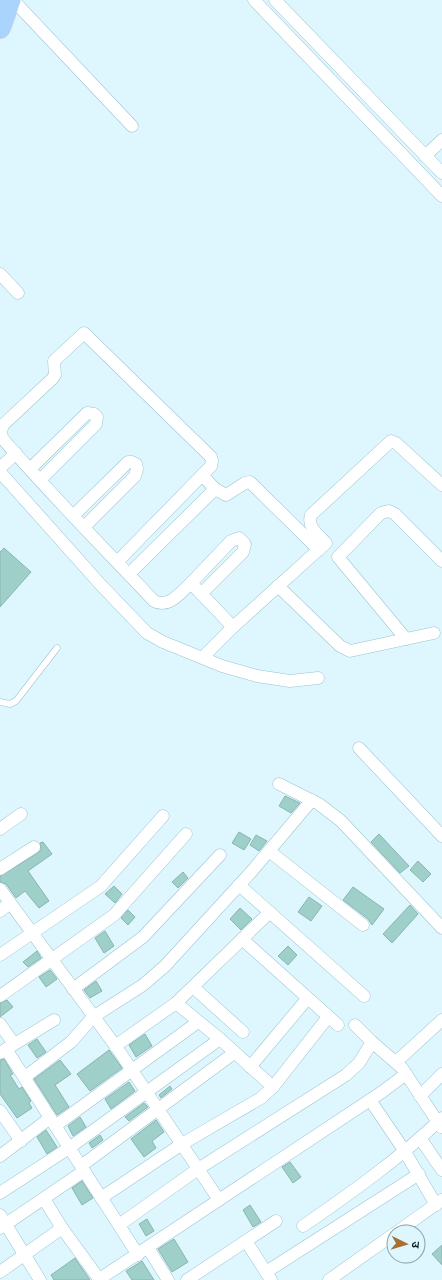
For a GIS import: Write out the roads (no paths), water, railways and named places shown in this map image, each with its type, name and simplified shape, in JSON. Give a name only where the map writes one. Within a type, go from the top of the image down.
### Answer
[{"type":"highway","points":[[0,28],[11,0]]},
{"type":"street","points":[[11,0],[132,126]]},
{"type":"street","points":[[254,0],[442,196]]},
{"type":"street","points":[[275,0],[442,173]]},
{"type":"street","points":[[374,126],[386,115]]},
{"type":"street","points":[[425,156],[442,140]]},
{"type":"street","points":[[0,274],[18,293]]},
{"type":"street","points":[[117,562],[211,466],[212,461],[211,457],[84,333],[54,361],[54,375],[52,379],[3,425],[1,431],[2,438],[73,516],[154,601],[160,604],[167,603],[191,583],[231,541],[239,538],[246,548],[201,594]]},
{"type":"street","points":[[30,469],[87,413],[94,414],[96,417],[96,424],[40,480]]},
{"type":"street","points":[[322,547],[310,526],[309,521],[311,515],[391,441],[396,443],[442,485]]},
{"type":"street","points":[[0,468],[16,453]]},
{"type":"street","points":[[73,516],[128,462],[136,464],[137,470],[134,476],[84,527]]},
{"type":"street","points":[[0,472],[100,584],[147,633],[163,642],[222,666],[274,680],[290,681],[318,678]]},
{"type":"street","points":[[202,475],[215,489],[226,495],[245,483],[250,482],[322,547],[338,557],[406,639]]},
{"type":"street","points":[[129,574],[215,489]]},
{"type":"street","points":[[338,557],[381,513],[389,511],[395,514],[442,561]]},
{"type":"street","points":[[203,657],[233,627],[322,547]]},
{"type":"street","points":[[191,583],[233,627]]},
{"type":"street","points":[[278,586],[340,646],[350,651],[434,633]]},
{"type":"street","points":[[359,748],[442,836]]},
{"type":"street","points":[[279,784],[312,800],[341,821],[442,928]]},
{"type":"street","points":[[25,1077],[71,1042],[93,1017],[156,974],[239,885],[312,800]]},
{"type":"street","points":[[0,829],[21,814]]},
{"type":"street","points":[[0,955],[101,886],[163,816]]},
{"type":"street","points":[[0,996],[114,915],[186,834]]},
{"type":"street","points":[[0,869],[34,847]]},
{"type":"street","points":[[269,850],[363,925]]},
{"type":"street","points":[[73,989],[143,937],[220,855]]},
{"type":"street","points":[[239,885],[364,996]]},
{"type":"street","points":[[0,889],[132,1070],[219,1200]]},
{"type":"street","points":[[0,911],[10,903]]},
{"type":"street","points":[[115,1046],[176,1004],[270,912]]},
{"type":"street","points":[[242,939],[307,999],[338,1025]]},
{"type":"street","points":[[193,987],[243,1032]]},
{"type":"street","points":[[250,1067],[307,999]]},
{"type":"street","points":[[176,1004],[220,1039],[273,1087]]},
{"type":"street","points":[[101,1198],[182,1144],[255,1103],[273,1087],[328,1016]]},
{"type":"street","points":[[6,1049],[54,1020]]},
{"type":"street","points":[[396,1062],[442,1020]]},
{"type":"street","points":[[0,1156],[132,1070],[198,1022]]},
{"type":"street","points":[[0,1024],[6,1049],[101,1198],[119,1225],[168,1280]]},
{"type":"street","points":[[303,1226],[339,1201],[440,1123],[396,1062],[372,1042],[355,1025]]},
{"type":"street","points":[[0,1193],[69,1148],[220,1039]]},
{"type":"street","points":[[119,1225],[198,1169],[346,1075],[359,1063],[372,1042]]},
{"type":"street","points":[[40,1280],[2,1223],[44,1199],[158,1109],[234,1053]]},
{"type":"street","points":[[44,1199],[62,1228],[99,1280],[370,1100],[406,1074]]},
{"type":"street","points":[[420,1096],[442,1074]]},
{"type":"street","points":[[370,1100],[439,1203],[409,1224]]},
{"type":"street","points":[[0,1111],[21,1141]]},
{"type":"street","points":[[420,1138],[442,1170]]},
{"type":"street","points":[[246,1241],[268,1276],[419,1174]]},
{"type":"street","points":[[187,1280],[276,1221]]},
{"type":"street","points":[[0,1272],[62,1228]]},
{"type":"street","points":[[329,1280],[386,1240]]},
{"type":"lane","points":[[0,702],[10,704],[16,701],[57,648]]}]
